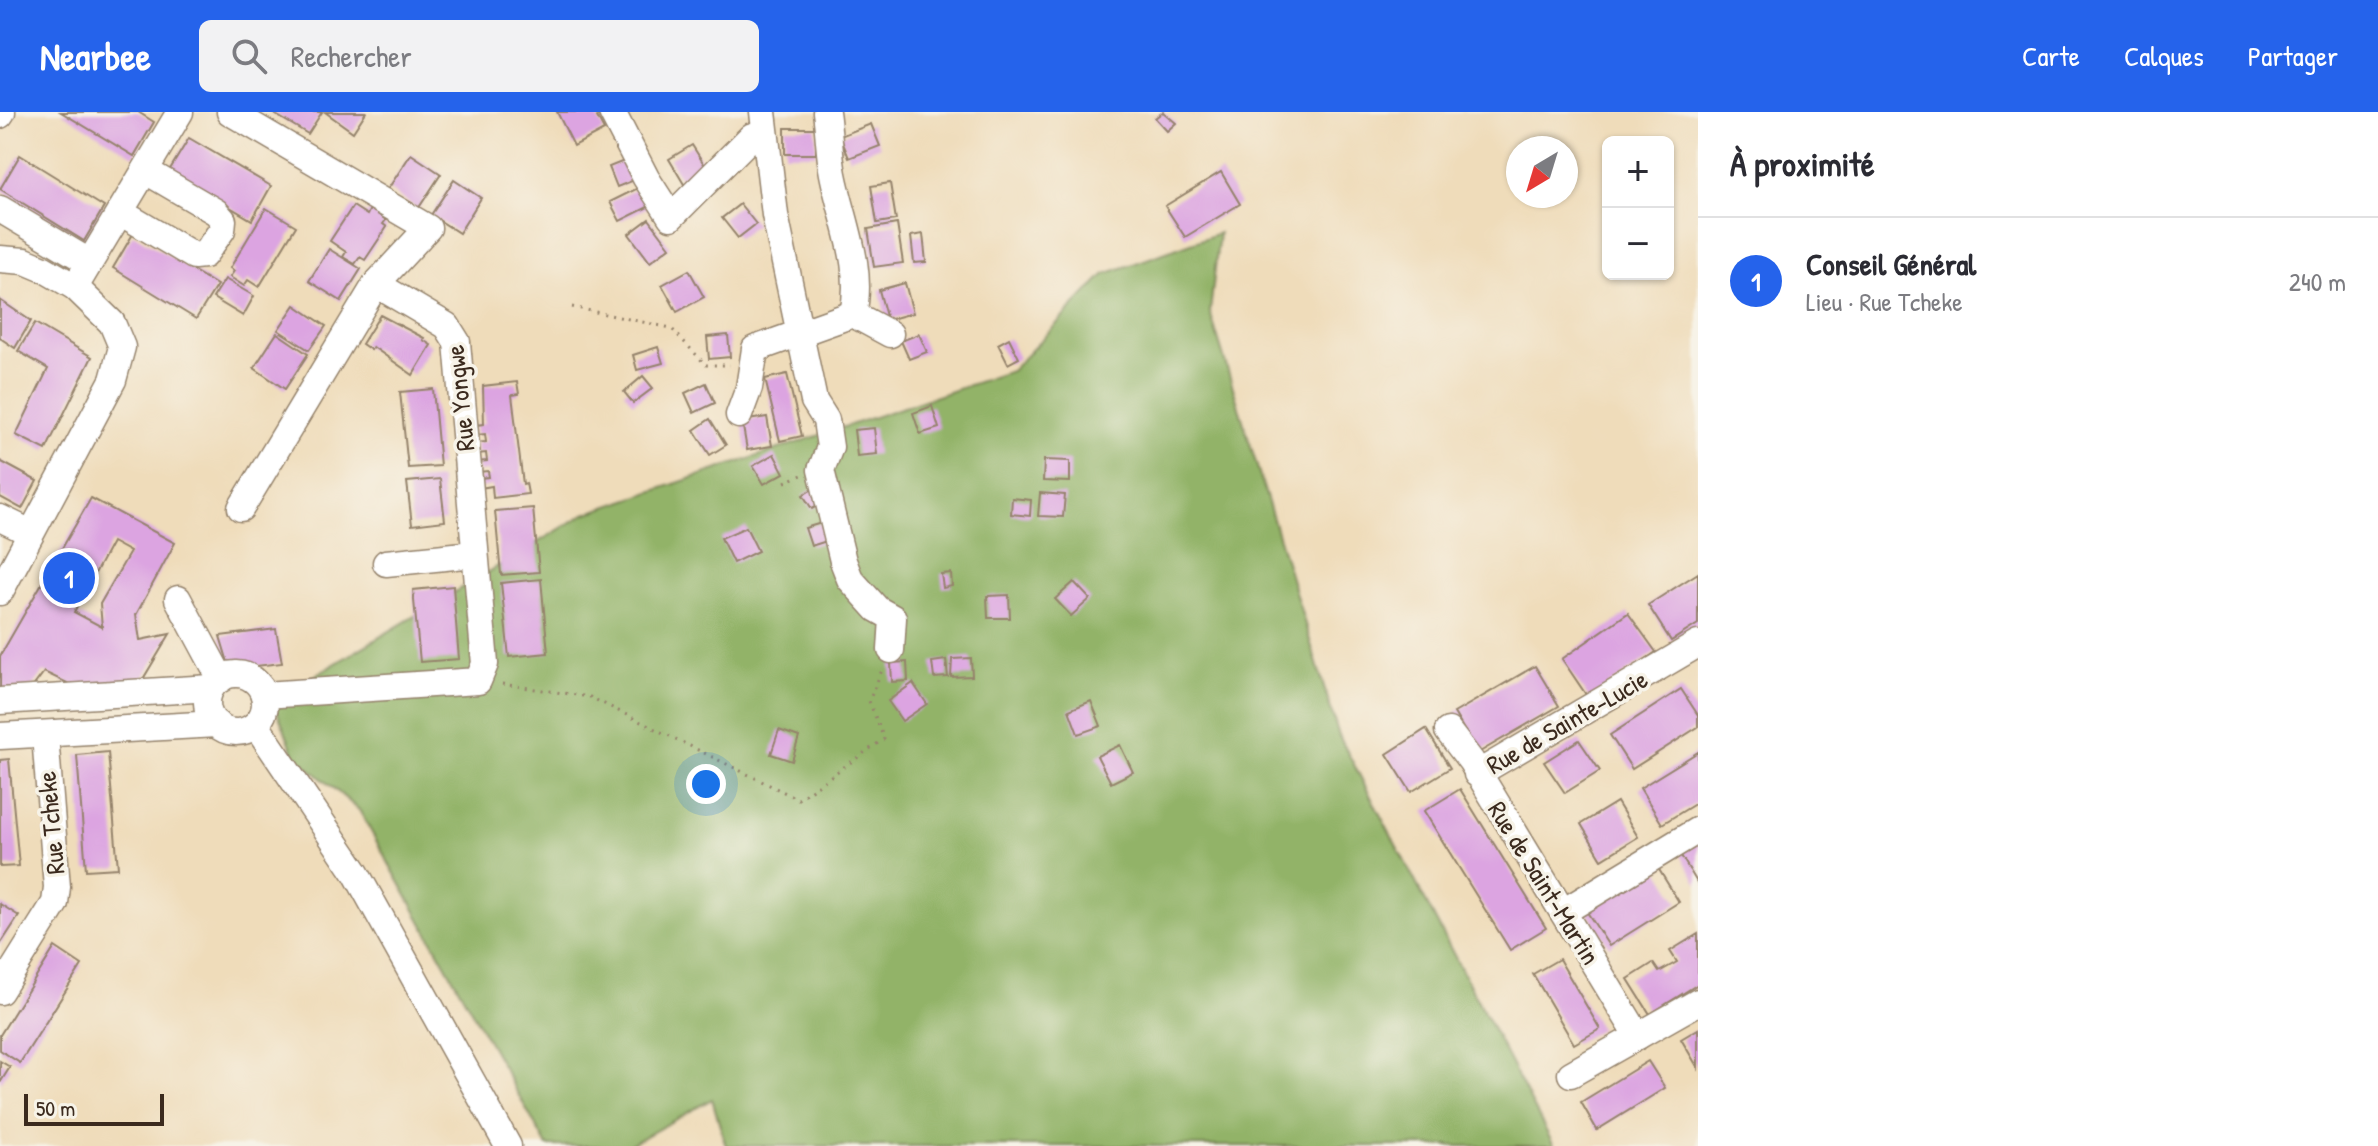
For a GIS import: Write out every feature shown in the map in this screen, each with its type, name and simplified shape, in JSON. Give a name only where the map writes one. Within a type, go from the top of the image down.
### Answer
[{"type":"street","points":[[230,112],[428,228],[376,284],[241,508]]},
{"type":"street","points":[[612,112],[646,178],[671,217],[752,136],[765,143]]},
{"type":"street","points":[[763,112],[775,215],[814,401],[826,420],[830,447],[821,470],[850,579],[877,609],[893,618],[891,650]]},
{"type":"street","points":[[826,112],[832,172],[852,245],[858,296],[853,314]]},
{"type":"street","points":[[75,287],[146,171],[172,115]]},
{"type":"street","points":[[120,212],[194,256],[204,255],[223,228],[222,217],[216,212],[146,171]]},
{"type":"street","points":[[0,209],[89,262]]},
{"type":"street","points":[[0,259],[25,261],[75,287],[117,329],[122,356],[113,380],[0,592]]},
{"type":"street","name":"Rue Yongwe","points":[[376,284],[454,332],[459,354],[485,664],[478,681]]},
{"type":"street","points":[[853,314],[890,334]]},
{"type":"street","points":[[739,415],[749,388],[755,349],[802,335],[853,314]]},
{"type":"street","points":[[0,518],[31,533]]},
{"type":"street","points":[[386,563],[474,554]]},
{"type":"street","points":[[178,599],[216,684],[208,707],[217,724]]},
{"type":"street","name":"Rue de Sainte-Lucie","points":[[1477,774],[1698,644]]},
{"type":"street","points":[[0,701],[216,684],[229,675],[247,676],[264,695],[264,711],[256,725],[236,732],[217,724],[0,736]]},
{"type":"street","points":[[264,695],[478,681]]},
{"type":"street","points":[[256,725],[356,873],[508,1146]]},
{"type":"street","name":"Rue de Saint-Martin","points":[[1448,731],[1638,1036]]},
{"type":"street","name":"Rue Tcheke","points":[[2,985],[55,903],[45,735]]},
{"type":"street","points":[[1563,912],[1698,830]]},
{"type":"street","points":[[1571,1074],[1698,1002]]},
{"type":"path","points":[[572,307],[671,328],[706,365],[732,366],[755,349]]},
{"type":"path","points":[[478,681],[590,697],[798,799],[884,739],[869,701],[891,650]]},
{"type":"green space","points":[[1219,233],[1210,312],[1339,736],[1554,1146],[726,1146],[712,1099],[628,1146],[547,1146],[359,810],[295,756],[273,701],[585,514],[1011,371],[1105,274]]},
{"type":"building","points":[[61,112],[138,112],[154,122],[134,156]]},
{"type":"building","points":[[271,112],[322,112],[308,134]]},
{"type":"building","points":[[325,112],[366,112],[353,132]]},
{"type":"building","points":[[557,112],[605,112],[597,117],[604,130],[574,146]]},
{"type":"building","points":[[1163,112],[1176,123],[1167,131],[1155,118]]},
{"type":"building","points":[[871,124],[880,146],[849,158],[840,136]]},
{"type":"building","points":[[785,128],[816,128],[816,154],[785,154]]},
{"type":"building","points":[[189,138],[271,186],[252,220],[169,171]]},
{"type":"building","points":[[692,145],[709,172],[685,186],[669,159]]},
{"type":"building","points":[[411,154],[441,174],[418,209],[388,189]]},
{"type":"building","points":[[20,155],[104,207],[84,241],[0,189]]},
{"type":"building","points":[[629,159],[637,179],[617,187],[609,167]]},
{"type":"building","points":[[1221,172],[1240,204],[1185,237],[1165,206]]},
{"type":"building","points":[[454,180],[481,198],[459,233],[431,215]]},
{"type":"building","points":[[890,183],[896,220],[877,223],[871,186]]},
{"type":"building","points":[[640,187],[650,206],[620,221],[610,202]]},
{"type":"building","points":[[740,204],[756,224],[738,238],[722,218]]},
{"type":"building","points":[[353,206],[367,215],[370,209],[386,220],[383,224],[387,227],[365,260],[360,257],[355,264],[343,257],[346,252],[330,241]]},
{"type":"building","points":[[266,208],[296,226],[259,287],[248,280],[244,286],[230,277],[234,271],[230,268]]},
{"type":"building","points":[[649,219],[670,247],[650,262],[629,234]]},
{"type":"building","points":[[897,224],[903,263],[874,267],[868,229]]},
{"type":"building","points":[[133,234],[217,285],[196,319],[113,268]]},
{"type":"building","points":[[923,234],[926,262],[914,263],[911,236]]},
{"type":"building","points":[[329,249],[361,269],[341,301],[309,281]]},
{"type":"building","points":[[689,270],[704,297],[677,312],[662,285]]},
{"type":"building","points":[[225,279],[254,296],[243,316],[213,298]]},
{"type":"building","points":[[905,283],[913,313],[887,320],[879,290]]},
{"type":"building","points":[[0,300],[31,321],[15,348],[0,338]]},
{"type":"building","points":[[295,305],[326,326],[309,350],[278,330]]},
{"type":"building","points":[[380,315],[424,338],[431,345],[413,375],[373,347],[371,350],[362,344]]},
{"type":"building","points":[[35,323],[92,357],[46,450],[16,435],[48,369],[18,351]]},
{"type":"building","points":[[277,333],[308,354],[285,389],[254,368]]},
{"type":"building","points":[[919,334],[927,352],[909,359],[901,341]]},
{"type":"building","points":[[728,335],[730,357],[709,359],[707,337]]},
{"type":"building","points":[[1009,338],[1019,358],[1008,364],[998,344]]},
{"type":"building","points":[[658,347],[663,363],[637,370],[633,355]]},
{"type":"building","points":[[787,374],[802,436],[780,441],[765,379]]},
{"type":"building","points":[[643,376],[653,388],[633,403],[624,392]]},
{"type":"building","points":[[517,382],[519,394],[512,395],[523,484],[526,483],[528,494],[493,498],[492,486],[480,488],[479,478],[489,477],[488,471],[478,472],[477,462],[487,461],[486,453],[477,454],[476,443],[486,442],[485,434],[476,435],[475,425],[484,424],[483,386]]},
{"type":"building","points":[[706,383],[715,403],[694,413],[685,393]]},
{"type":"building","points":[[433,389],[440,466],[408,468],[400,392]]},
{"type":"building","points":[[932,406],[939,428],[920,434],[913,413]]},
{"type":"building","points":[[767,417],[772,446],[747,450],[742,421]]},
{"type":"building","points":[[710,419],[726,445],[710,455],[694,430]]},
{"type":"building","points":[[874,428],[877,454],[857,456],[854,430]]},
{"type":"building","points":[[774,454],[784,473],[764,484],[753,466]]},
{"type":"building","points":[[1044,460],[1070,461],[1070,482],[1043,481]]},
{"type":"building","points":[[0,461],[37,481],[22,509],[0,497]]},
{"type":"building","points":[[440,479],[445,521],[412,525],[407,482]]},
{"type":"building","points":[[816,487],[824,502],[812,509],[803,495]]},
{"type":"building","points":[[1040,493],[1065,495],[1063,517],[1038,516]]},
{"type":"building","points":[[91,498],[175,543],[136,615],[140,640],[170,634],[143,679],[80,689],[44,672],[26,696],[0,698],[0,656]],"holes":[[[112,542],[130,552],[100,604],[102,627],[74,612]]]},
{"type":"building","points":[[1012,498],[1031,500],[1030,516],[1011,514]]},
{"type":"building","points":[[533,508],[539,572],[501,575],[495,511]]},
{"type":"building","points":[[828,521],[833,539],[811,546],[805,528]]},
{"type":"building","points":[[746,527],[758,551],[733,563],[721,538]]},
{"type":"building","points":[[951,573],[952,586],[943,588],[941,574]]},
{"type":"building","points":[[1698,573],[1698,624],[1671,641],[1648,605]]},
{"type":"building","points":[[541,579],[548,653],[509,657],[501,583]]},
{"type":"building","points":[[1074,582],[1090,599],[1071,616],[1055,599]]},
{"type":"building","points":[[453,586],[459,659],[420,662],[413,590]]},
{"type":"building","points":[[1009,595],[1010,618],[988,618],[987,596]]},
{"type":"building","points":[[1628,613],[1656,652],[1589,699],[1562,659]]},
{"type":"building","points":[[276,629],[282,663],[230,669],[220,636]]},
{"type":"building","points":[[971,658],[972,676],[951,677],[952,659]]},
{"type":"building","points":[[946,660],[948,677],[934,678],[932,662]]},
{"type":"building","points":[[907,662],[908,681],[892,682],[891,663]]},
{"type":"building","points":[[1535,666],[1559,706],[1478,753],[1454,713]]},
{"type":"building","points":[[913,683],[927,704],[902,721],[888,701]]},
{"type":"building","points":[[1681,689],[1698,715],[1698,727],[1632,769],[1610,735]]},
{"type":"building","points":[[1091,701],[1101,726],[1078,734],[1069,710]]},
{"type":"building","points":[[1426,729],[1450,768],[1411,792],[1387,754]]},
{"type":"building","points":[[779,730],[799,737],[792,761],[771,754]]},
{"type":"building","points":[[1579,740],[1600,771],[1565,793],[1544,762]]},
{"type":"building","points":[[1120,745],[1133,772],[1111,783],[1097,756]]},
{"type":"building","points":[[108,752],[118,868],[86,870],[77,755]]},
{"type":"building","points":[[1698,752],[1698,802],[1662,824],[1640,788]]},
{"type":"building","points":[[9,759],[19,866],[0,867],[0,760]]},
{"type":"building","points":[[1460,789],[1546,928],[1510,950],[1424,811]]},
{"type":"building","points":[[1617,802],[1638,837],[1602,859],[1581,824]]},
{"type":"building","points":[[1698,843],[1698,884],[1680,854]]},
{"type":"building","points":[[1658,868],[1679,902],[1609,946],[1587,912]]},
{"type":"building","points":[[0,904],[19,916],[0,945]]},
{"type":"building","points":[[1698,934],[1698,984],[1650,1014],[1628,979],[1653,963],[1659,972],[1677,962],[1670,951]]},
{"type":"building","points":[[55,947],[82,965],[20,1063],[0,1050],[0,1035]]},
{"type":"building","points":[[1559,959],[1600,1029],[1574,1044],[1533,974]]},
{"type":"building","points":[[1698,1029],[1698,1068],[1681,1039]]},
{"type":"building","points":[[0,1061],[10,1067],[0,1083]]},
{"type":"building","points":[[1648,1061],[1665,1088],[1597,1130],[1581,1102]]},
{"type":"place","name":"Conseil Général","points":[[69,578]]}]
